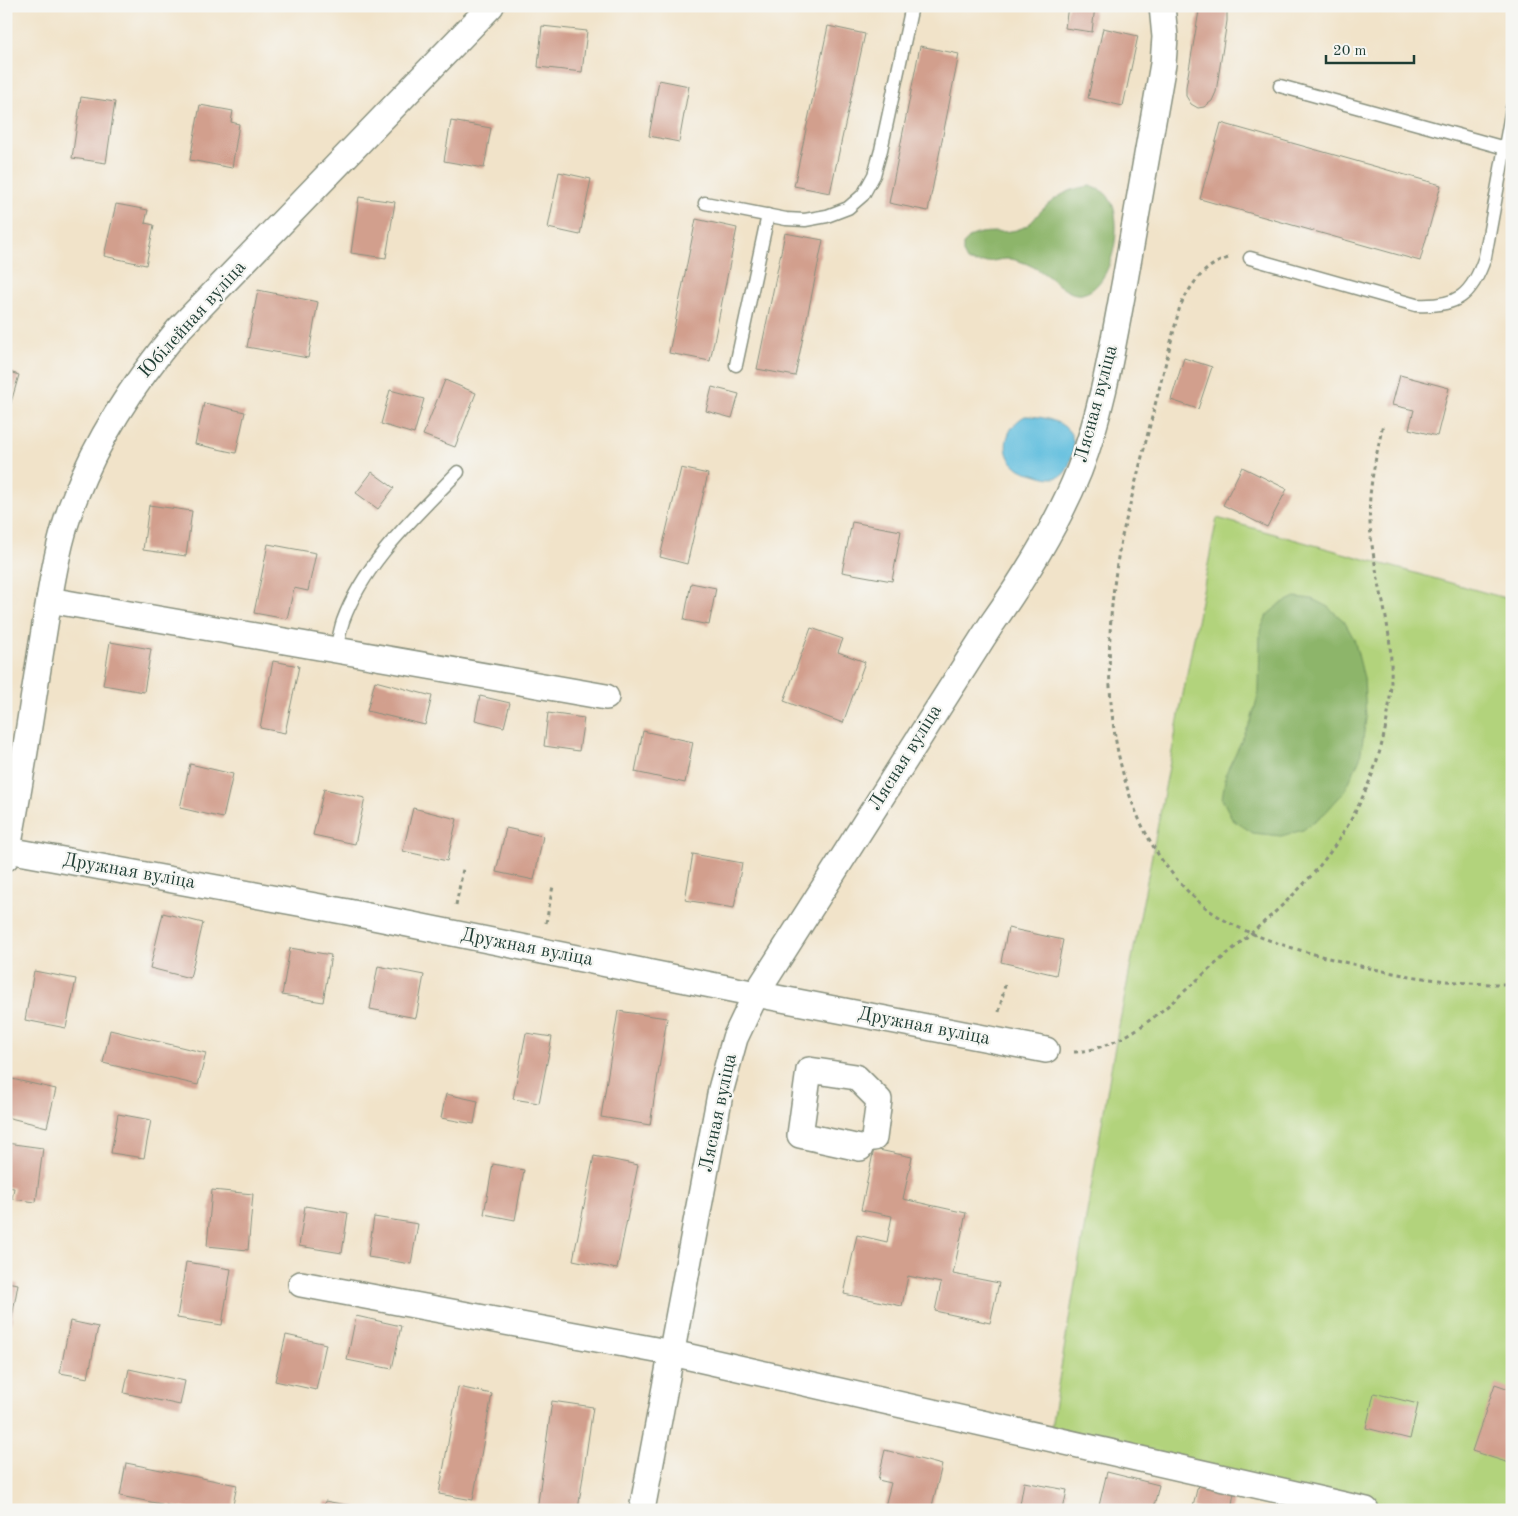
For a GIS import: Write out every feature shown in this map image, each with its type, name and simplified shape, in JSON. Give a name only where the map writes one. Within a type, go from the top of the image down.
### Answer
[{"type":"street","name":"Юбілейная вуліца","points":[[7,854],[49,600],[60,548],[74,499],[91,459],[131,390],[178,330],[491,6]]},
{"type":"street","name":"Лясная вуліца","points":[[642,1510],[728,1062],[735,1038],[756,994],[985,633],[1016,588],[1063,508],[1079,470],[1092,432],[1109,364],[1163,64],[1165,37],[1162,6]]},
{"type":"street","points":[[49,600],[336,651],[606,696]]},
{"type":"street","name":"Дружная вуліца","points":[[7,854],[348,912],[1046,1050]]},
{"type":"street","points":[[301,1284],[672,1353],[1366,1510]]},
{"type":"lane","points":[[705,204],[806,220],[827,216],[848,208],[863,195],[874,174],[881,150],[912,6]]},
{"type":"lane","points":[[1280,86],[1505,148]]},
{"type":"lane","points":[[1250,258],[1416,305],[1435,306],[1455,301],[1469,290],[1480,274],[1512,108]]},
{"type":"lane","points":[[736,366],[768,215]]},
{"type":"lane","points":[[336,651],[343,621],[371,568],[390,543],[458,472]]},
{"type":"path","points":[[1250,258],[1235,256],[1220,261],[1204,271],[1191,286],[1180,306],[1121,540],[1111,607],[1110,662],[1114,727],[1120,767],[1129,796],[1141,825],[1157,852],[1172,872],[1199,902],[1223,919],[1251,933],[1320,956],[1358,966],[1440,981],[1512,984]]},
{"type":"path","points":[[1046,1050],[1063,1052],[1082,1051],[1107,1046],[1127,1036],[1154,1016],[1299,889],[1346,829],[1363,796],[1377,761],[1387,727],[1391,662],[1388,630],[1372,548],[1369,521],[1371,494],[1383,423]]},
{"type":"path","points":[[451,933],[463,869]]},
{"type":"path","points":[[540,951],[553,886]]},
{"type":"green space","points":[[1090,186],[1101,190],[1109,198],[1114,208],[1116,221],[1116,236],[1108,267],[1102,280],[1093,289],[1082,294],[1072,293],[1062,288],[1037,269],[1012,259],[980,263],[967,261],[963,253],[963,244],[971,237],[977,234],[1022,228],[1058,197],[1070,191]]},
{"type":"green space","points":[[1217,518],[1512,600],[1512,1510],[1366,1510],[1049,1439],[1113,1057]]},
{"type":"green space","points":[[1295,597],[1312,599],[1328,607],[1344,621],[1354,639],[1364,678],[1366,719],[1360,758],[1345,791],[1325,813],[1303,830],[1281,836],[1253,833],[1233,820],[1222,799],[1226,773],[1251,721],[1259,692],[1260,631],[1267,615],[1280,604]]},
{"type":"water","points":[[1025,416],[1040,417],[1056,422],[1063,425],[1071,434],[1073,440],[1072,454],[1067,469],[1060,476],[1051,478],[1027,472],[1018,468],[1010,460],[1006,446],[1009,432]]},
{"type":"building","points":[[1068,6],[1095,6],[1092,32],[1065,28]]},
{"type":"building","points":[[1202,6],[1224,6],[1227,12],[1227,21],[1216,92],[1212,101],[1204,107],[1198,108],[1191,104],[1186,96],[1186,87],[1199,11]]},
{"type":"building","points":[[542,26],[587,31],[582,72],[538,67]]},
{"type":"building","points":[[828,26],[865,34],[830,193],[794,186]]},
{"type":"building","points":[[1103,28],[1138,36],[1123,106],[1088,98]]},
{"type":"building","points":[[920,46],[959,54],[928,211],[889,203]]},
{"type":"building","points":[[659,80],[689,86],[679,142],[649,136]]},
{"type":"building","points":[[81,97],[115,102],[106,163],[72,158]]},
{"type":"building","points":[[200,105],[233,111],[231,122],[239,124],[232,168],[190,160]]},
{"type":"building","points":[[451,121],[491,128],[484,168],[444,161]]},
{"type":"building","points":[[1221,123],[1441,185],[1420,261],[1200,199]]},
{"type":"building","points":[[559,172],[591,179],[580,235],[548,228]]},
{"type":"building","points":[[359,197],[395,202],[386,258],[351,253]]},
{"type":"building","points":[[116,204],[148,210],[145,223],[154,225],[146,265],[104,256]]},
{"type":"building","points":[[696,219],[737,228],[710,361],[669,353]]},
{"type":"building","points":[[785,233],[823,240],[795,376],[757,369]]},
{"type":"building","points":[[258,290],[318,302],[308,358],[247,347]]},
{"type":"building","points":[[1184,358],[1212,367],[1198,409],[1171,400]]},
{"type":"building","points":[[6,371],[19,375],[7,416],[6,416]]},
{"type":"building","points":[[1400,375],[1449,388],[1437,436],[1409,429],[1414,410],[1392,405]]},
{"type":"building","points":[[445,380],[476,393],[455,447],[423,435]]},
{"type":"building","points":[[712,387],[739,394],[732,418],[706,411]]},
{"type":"building","points":[[390,390],[424,399],[414,434],[381,424]]},
{"type":"building","points":[[204,403],[245,412],[236,453],[195,444]]},
{"type":"building","points":[[1242,467],[1287,489],[1267,527],[1223,505]]},
{"type":"building","points":[[681,468],[708,474],[687,564],[660,557]]},
{"type":"building","points":[[372,472],[394,488],[378,509],[356,493]]},
{"type":"building","points":[[149,505],[192,511],[186,556],[143,550]]},
{"type":"building","points":[[852,522],[901,531],[892,581],[842,572]]},
{"type":"building","points":[[268,544],[316,553],[308,591],[294,588],[287,619],[254,613]]},
{"type":"building","points":[[691,583],[716,588],[709,625],[684,620]]},
{"type":"building","points":[[811,628],[843,639],[838,652],[865,662],[843,723],[784,701]]},
{"type":"building","points":[[110,642],[151,649],[144,692],[103,685]]},
{"type":"building","points":[[273,661],[299,666],[285,733],[260,728]]},
{"type":"building","points":[[375,681],[432,696],[425,725],[367,711]]},
{"type":"building","points":[[480,696],[510,703],[504,727],[475,720]]},
{"type":"building","points":[[548,713],[584,718],[579,751],[544,746]]},
{"type":"building","points":[[643,731],[693,742],[685,783],[635,772]]},
{"type":"building","points":[[190,764],[233,774],[223,818],[180,808]]},
{"type":"building","points":[[324,789],[365,798],[355,844],[313,835]]},
{"type":"building","points":[[413,808],[457,819],[447,861],[403,851]]},
{"type":"building","points":[[506,828],[543,836],[534,880],[496,872]]},
{"type":"building","points":[[693,854],[742,863],[734,908],[685,900]]},
{"type":"building","points":[[163,913],[203,923],[190,978],[150,968]]},
{"type":"building","points":[[1008,928],[1063,940],[1056,975],[1001,962]]},
{"type":"building","points":[[290,948],[331,955],[323,1002],[282,995]]},
{"type":"building","points":[[378,966],[424,975],[416,1018],[370,1009]]},
{"type":"building","points":[[34,971],[76,979],[66,1028],[25,1020]]},
{"type":"building","points":[[618,1011],[667,1018],[650,1125],[601,1117]]},
{"type":"building","points":[[110,1030],[206,1053],[198,1085],[103,1063]]},
{"type":"building","points":[[526,1033],[552,1037],[539,1103],[513,1099]]},
{"type":"building","points":[[12,1079],[56,1089],[47,1127],[6,1117],[6,1106]]},
{"type":"building","points":[[446,1094],[478,1101],[474,1124],[441,1118]]},
{"type":"building","points":[[118,1114],[151,1120],[144,1158],[111,1153]]},
{"type":"building","points":[[6,1143],[43,1148],[36,1202],[12,1199],[14,1188],[6,1187]]},
{"type":"building","points":[[874,1149],[912,1157],[903,1199],[966,1213],[953,1274],[999,1283],[990,1323],[935,1311],[941,1283],[908,1276],[902,1306],[844,1294],[857,1235],[887,1242],[892,1216],[861,1210]]},
{"type":"building","points":[[594,1156],[638,1165],[617,1269],[573,1260]]},
{"type":"building","points":[[493,1164],[524,1170],[515,1220],[484,1214]]},
{"type":"building","points":[[212,1190],[253,1194],[248,1250],[207,1246]]},
{"type":"building","points":[[305,1206],[348,1213],[342,1253],[299,1246]]},
{"type":"building","points":[[374,1217],[418,1224],[411,1264],[368,1257]]},
{"type":"building","points":[[186,1262],[231,1269],[222,1325],[177,1318]]},
{"type":"building","points":[[6,1282],[18,1284],[9,1334],[6,1334]]},
{"type":"building","points":[[356,1316],[401,1326],[392,1369],[347,1360]]},
{"type":"building","points":[[70,1321],[98,1327],[88,1378],[60,1373]]},
{"type":"building","points":[[286,1335],[326,1344],[316,1390],[275,1381]]},
{"type":"building","points":[[129,1369],[185,1381],[180,1405],[124,1393]]},
{"type":"building","points":[[1495,1384],[1512,1390],[1512,1464],[1472,1451]]},
{"type":"building","points":[[458,1387],[492,1394],[473,1500],[439,1494]]},
{"type":"building","points":[[1374,1393],[1418,1404],[1410,1439],[1366,1428]]},
{"type":"building","points":[[552,1401],[593,1407],[578,1510],[537,1510]]},
{"type":"building","points":[[885,1450],[942,1465],[931,1510],[884,1510],[891,1483],[878,1480]]},
{"type":"building","points":[[126,1463],[237,1485],[232,1510],[192,1510],[120,1496]]},
{"type":"building","points":[[1107,1472],[1159,1485],[1153,1510],[1098,1510]]},
{"type":"building","points":[[1199,1480],[1235,1487],[1231,1510],[1200,1510],[1193,1507]]},
{"type":"building","points":[[1024,1482],[1067,1490],[1063,1510],[1019,1510]]},
{"type":"building","points":[[325,1501],[357,1507],[357,1510],[323,1510]]}]
